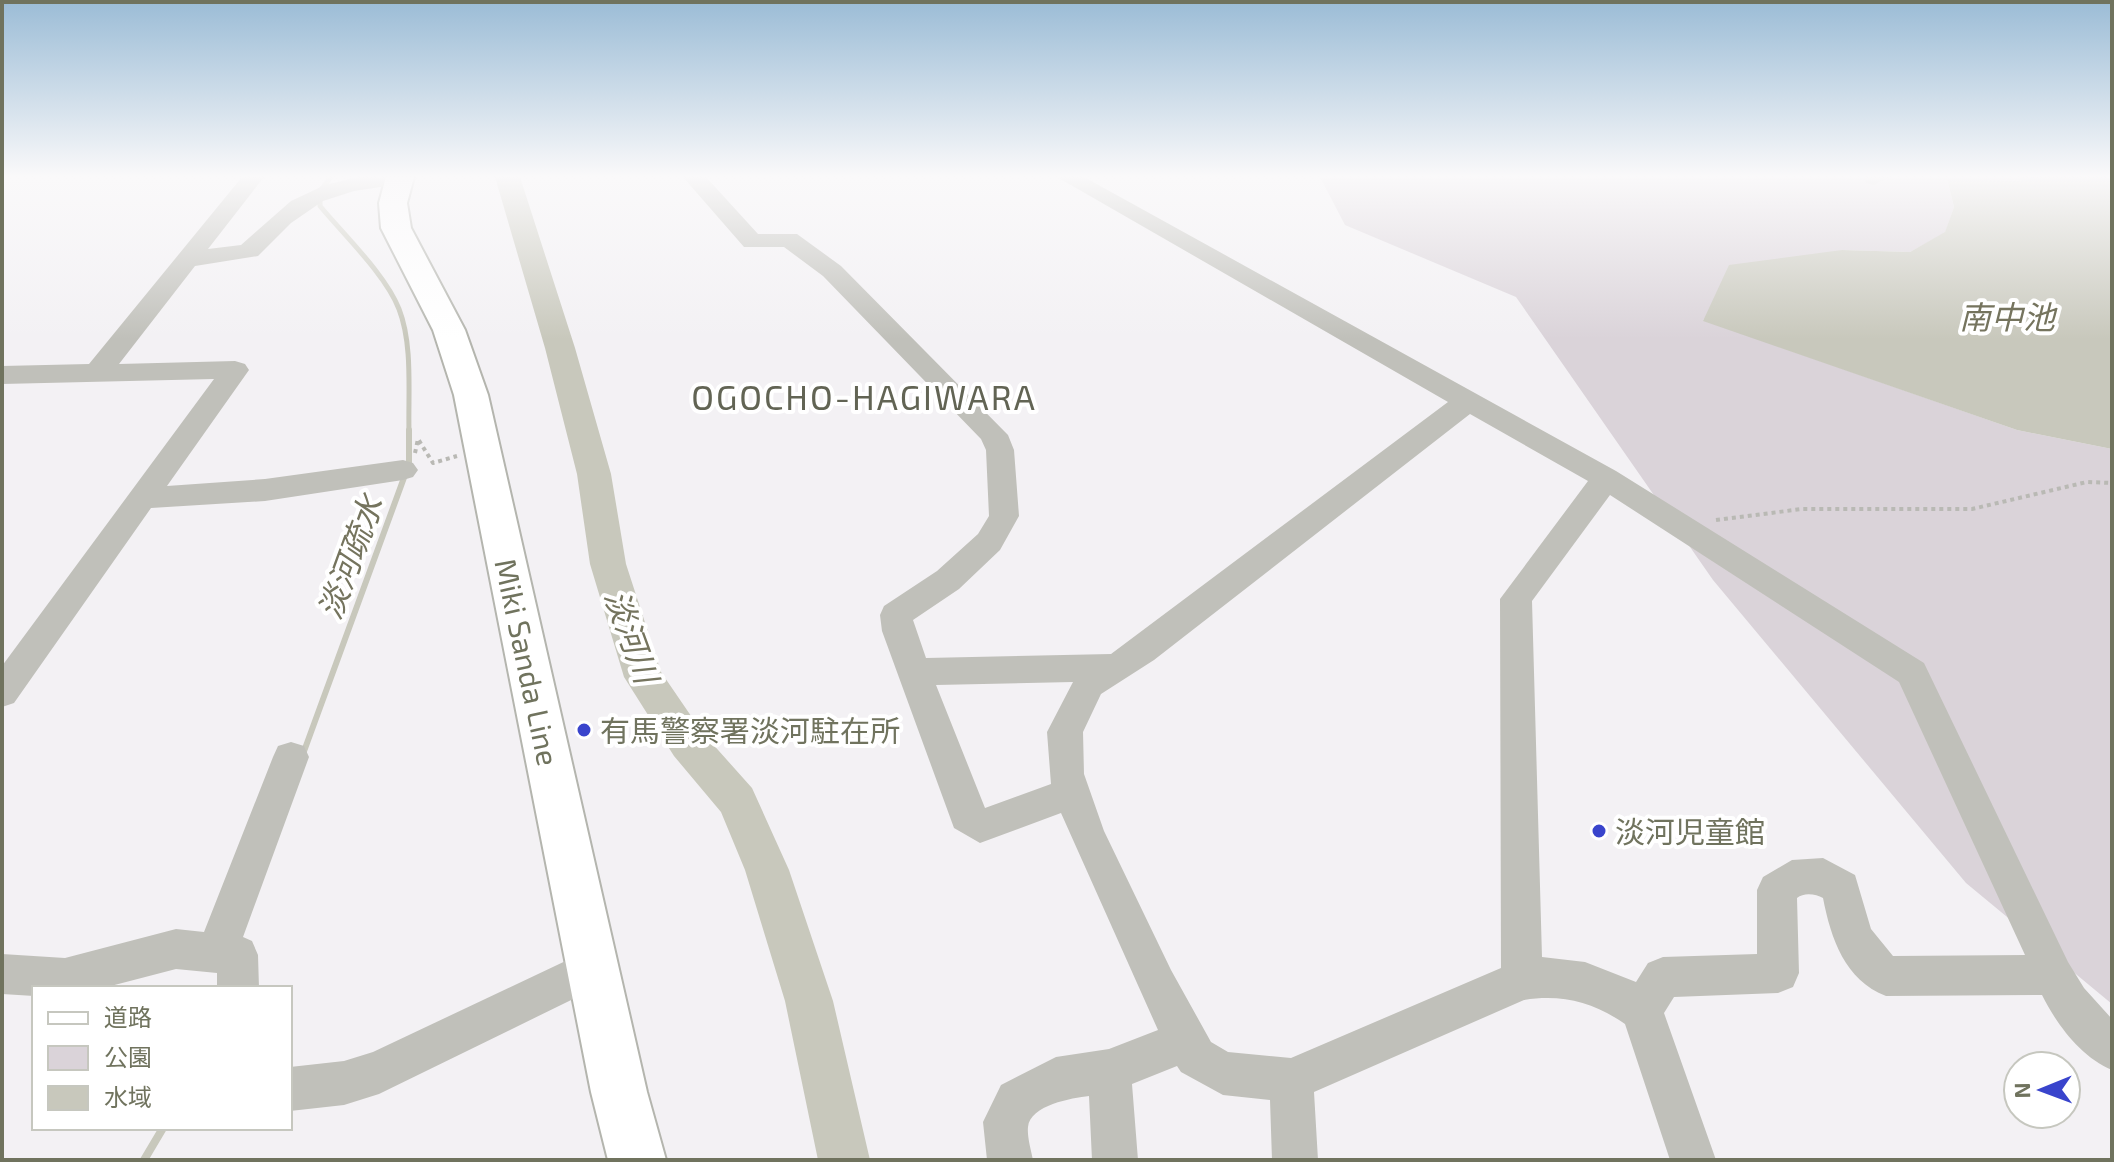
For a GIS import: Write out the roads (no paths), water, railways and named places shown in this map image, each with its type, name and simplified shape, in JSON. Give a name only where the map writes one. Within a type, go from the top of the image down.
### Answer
[{"type":"main road","name":"Miki Sanda Line","points":[[398,231],[462,360],[637,1160]]},
{"type":"street","points":[[97,373],[209,231]]},
{"type":"street","points":[[185,260],[249,251],[267,231]]},
{"type":"street","points":[[742,231],[752,242],[789,239],[832,271],[994,435],[1000,450],[1004,516],[989,542],[948,580],[896,615],[967,816],[980,826],[1072,793]]},
{"type":"street","points":[[1165,231],[1606,478],[1912,673],[2043,947],[2051,975],[2067,1002],[2112,1048]]},
{"type":"street","points":[[2,375],[235,370],[159,497],[2,693]]},
{"type":"street","points":[[1468,401],[1142,651],[1110,667],[1089,684],[1065,732],[1066,774],[1086,833],[1196,1057],[1223,1073],[1291,1080],[1522,980],[1548,974],[1587,981],[1642,1010],[1693,1160]]},
{"type":"street","points":[[159,497],[265,490],[409,463]]},
{"type":"street","points":[[1522,980],[1516,599],[1606,478]]},
{"type":"street","points":[[914,672],[1110,667]]},
{"type":"street","points":[[2,974],[65,978],[176,949],[228,963],[291,757]]},
{"type":"street","points":[[1642,1010],[1663,977],[1778,973],[1777,890],[1792,878],[1823,876],[1841,888],[1851,938],[1868,963],[1886,976],[2051,975]]},
{"type":"street","points":[[292,1089],[344,1083],[379,1072],[593,968]]},
{"type":"street","points":[[1010,1160],[1005,1122],[1017,1101],[1056,1079],[1109,1071],[1186,1041]]},
{"type":"street","points":[[1109,1071],[1115,1160]]},
{"type":"street","points":[[1291,1080],[1295,1160]]},
{"type":"water","name":"南中池","points":[[2112,231],[2112,449],[2017,430],[1703,321],[1729,265],[1842,250],[1910,252],[1945,232]]},
{"type":"waterway","name":"淡河疏水","points":[[303,754],[409,464],[409,369],[399,309],[385,283],[342,231]]},
{"type":"waterway","name":"淡河川","points":[[524,231],[594,474],[608,564],[643,677],[688,744],[737,801],[767,870],[809,1001],[844,1160]]},
{"type":"waterway","name":"淡河疏水","points":[[144,1160],[162,1130]]},
{"type":"place","name":"有馬警察署淡河駐在所","points":[[584,730]]},
{"type":"place","name":"淡河児童館","points":[[1599,831]]},
{"type":"district","name":"OGOCHO-HAGIWARA","points":[[864,396]]}]
